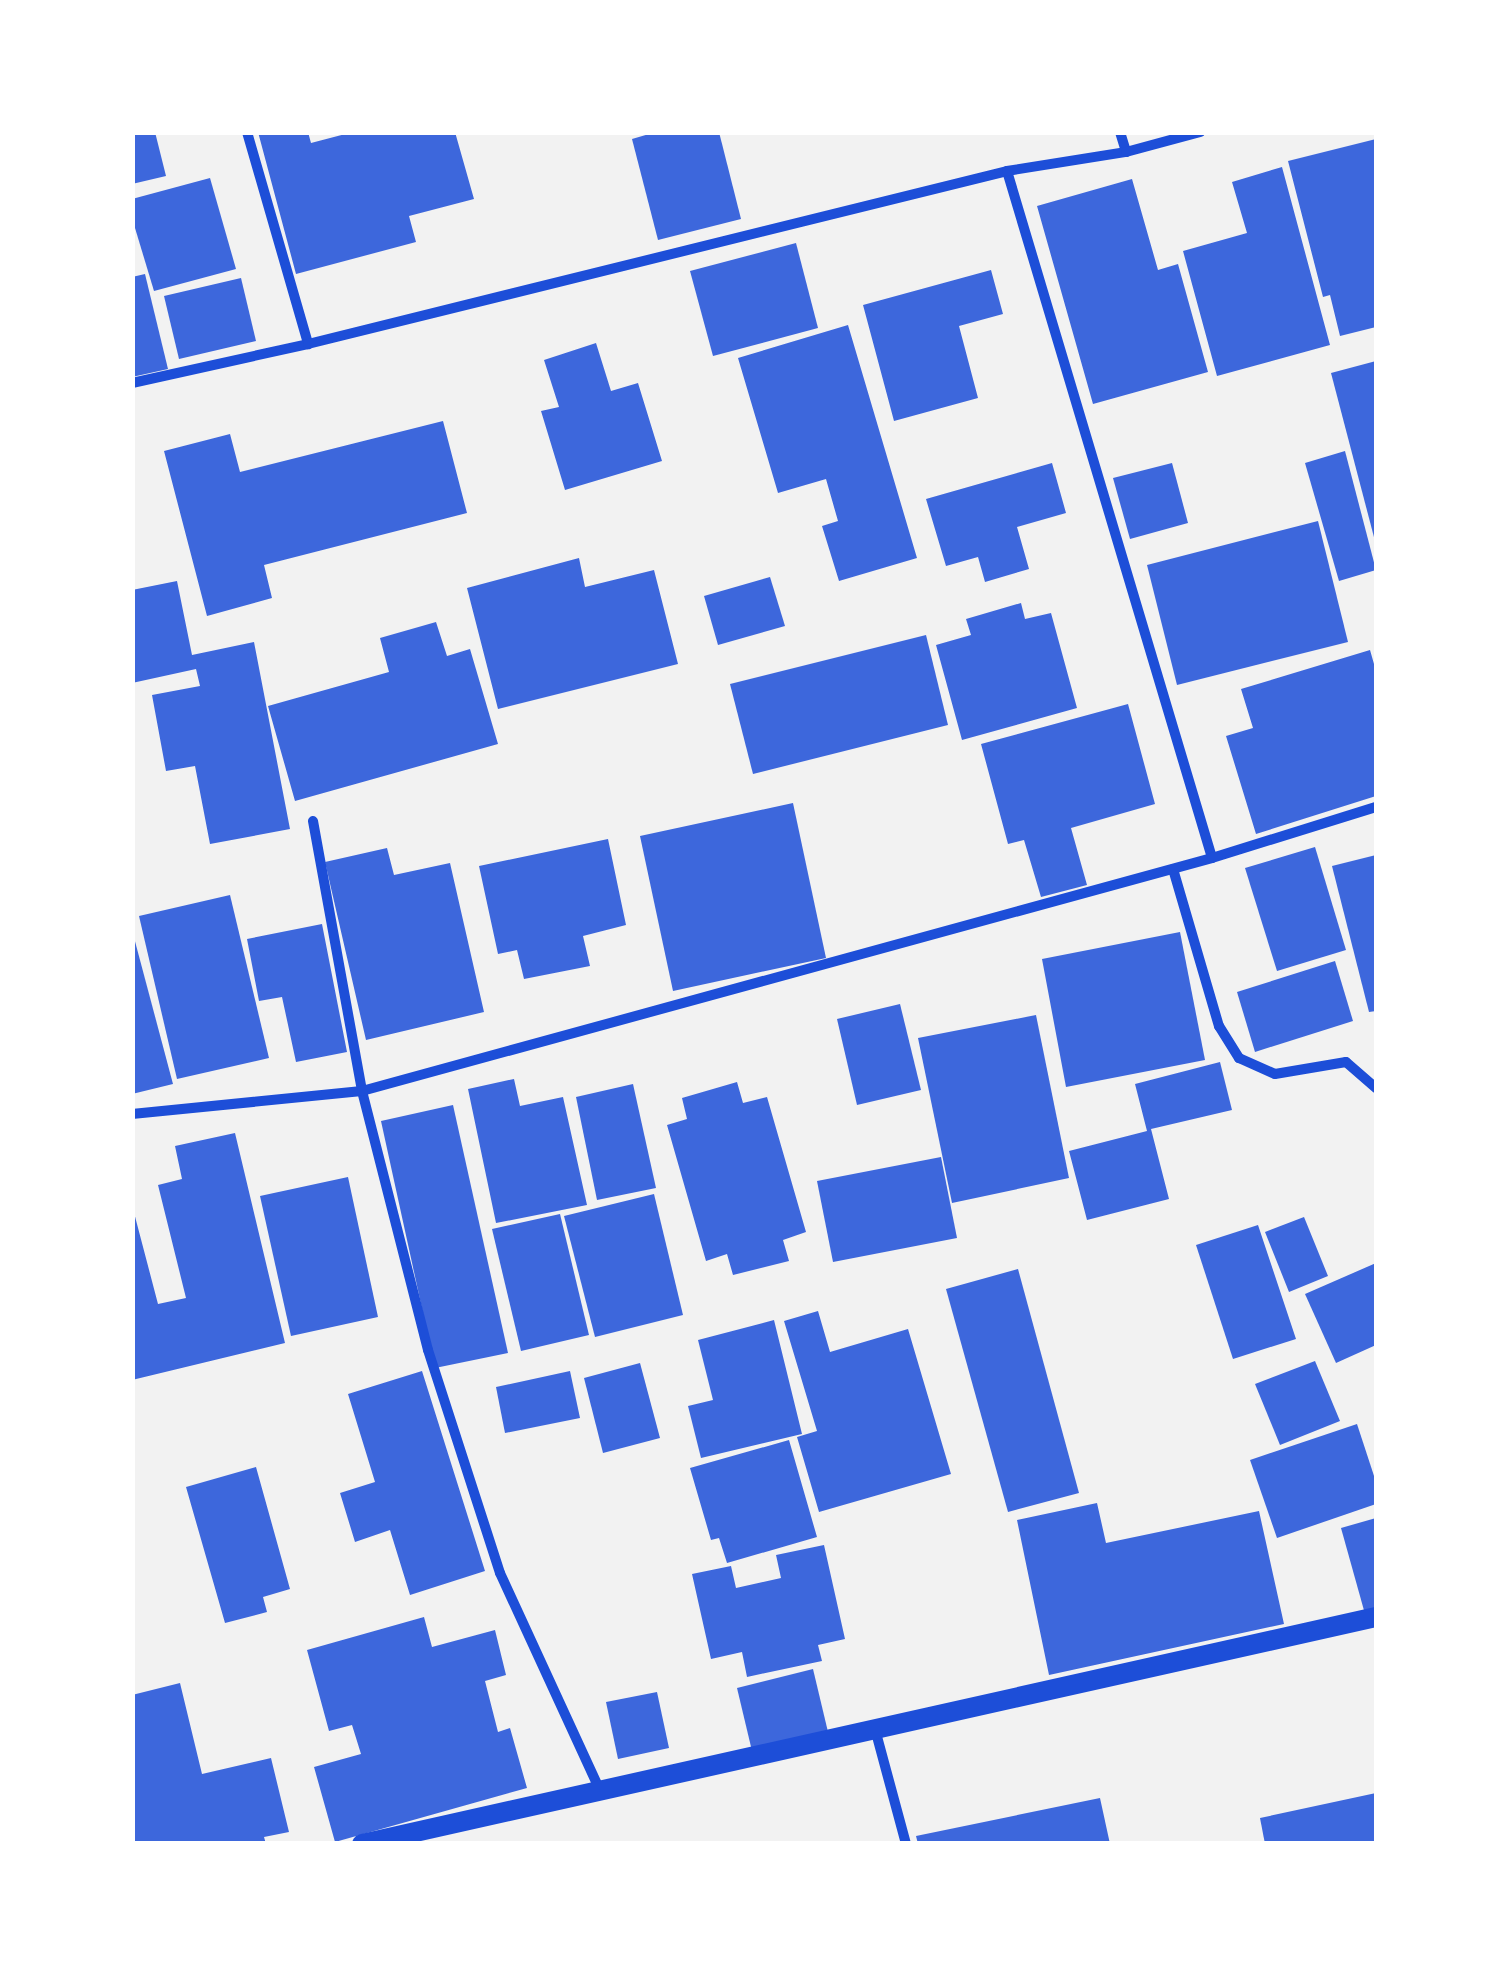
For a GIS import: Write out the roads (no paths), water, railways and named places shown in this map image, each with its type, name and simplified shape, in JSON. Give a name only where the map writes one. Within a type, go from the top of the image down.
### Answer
[{"type":"main road","points":[[362,1844],[1376,1618]]},
{"type":"street","points":[[247,132],[308,344]]},
{"type":"street","points":[[1120,132],[1126,152]]},
{"type":"street","points":[[132,382],[308,344],[1007,171],[1126,152],[1200,132]]},
{"type":"street","points":[[1007,171],[1212,858]]},
{"type":"street","points":[[132,1114],[362,1091],[1212,858],[1376,807]]},
{"type":"street","points":[[313,821],[362,1091],[428,1350],[500,1573],[600,1791]]},
{"type":"street","points":[[1174,868],[1219,1026],[1239,1058],[1275,1074],[1346,1062],[1376,1088]]},
{"type":"street","points":[[874,1730],[906,1844]]}]
